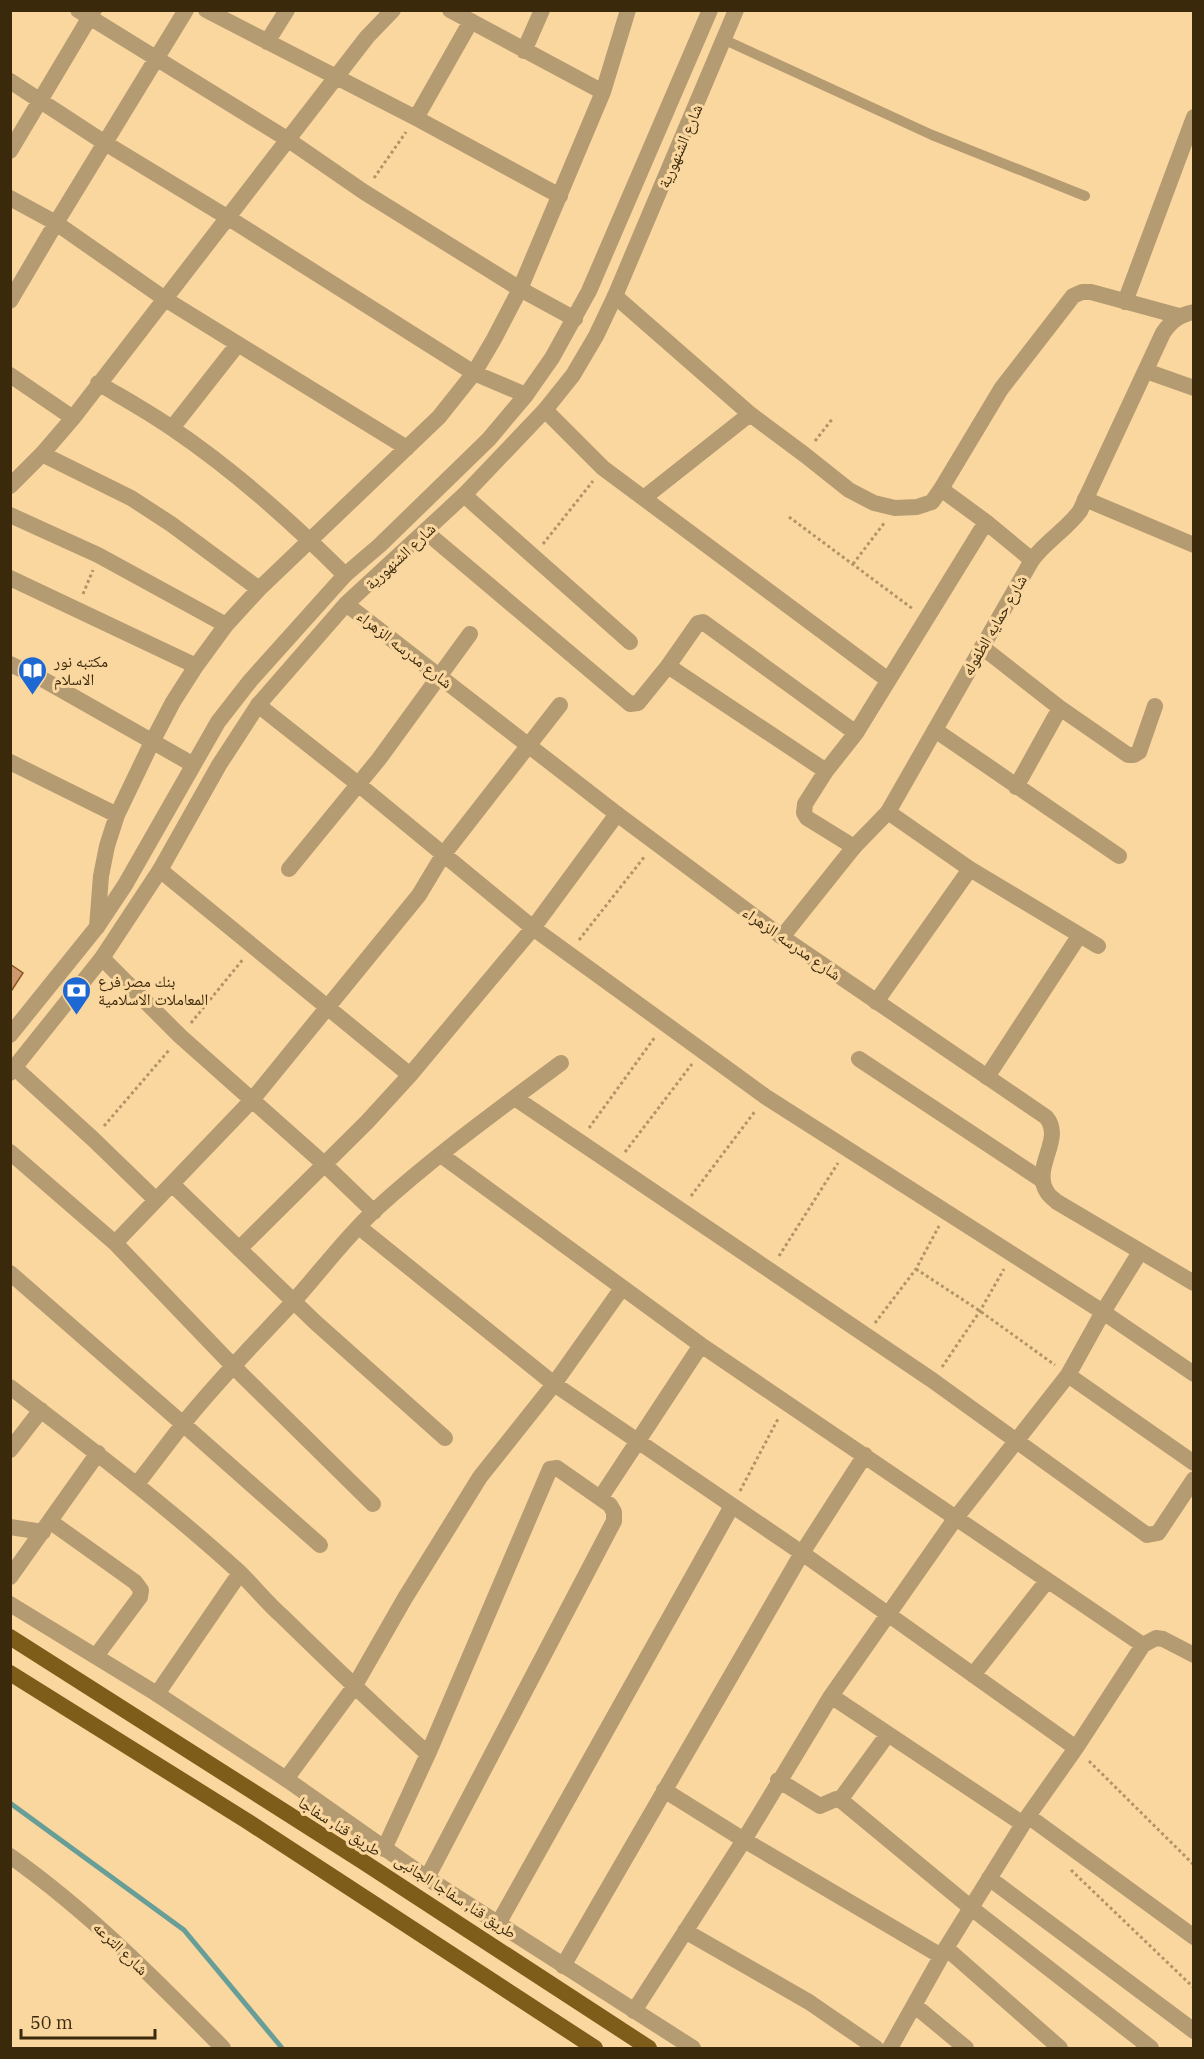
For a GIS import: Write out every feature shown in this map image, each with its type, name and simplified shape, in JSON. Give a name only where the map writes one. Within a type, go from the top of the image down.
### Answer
[{"type":"highway","name":"طريق قنا, سفاجا","points":[[10,1637],[362,1861],[649,2049]]},
{"type":"highway","points":[[10,1673],[248,1821],[595,2049]]},
{"type":"street","points":[[10,300],[186,10]]},
{"type":"street","points":[[206,10],[416,118],[560,196]]},
{"type":"street","points":[[267,42],[287,10]]},
{"type":"street","points":[[10,486],[73,418],[367,37],[393,10]]},
{"type":"street","points":[[450,10],[603,92]]},
{"type":"street","points":[[524,51],[542,10]]},
{"type":"street","points":[[97,927],[101,876],[107,846],[117,815],[173,702],[196,666],[226,625],[259,589],[439,417],[474,373],[520,289],[560,196],[603,92],[628,10]]},
{"type":"street","name":"شارع الشنهورية","points":[[10,1035],[97,927],[125,885],[218,722],[250,681],[345,575],[380,545],[489,439],[526,395],[552,358],[575,319],[606,254],[710,10]]},
{"type":"street","name":"شارع الشنهورية","points":[[13,1070],[102,958],[160,870],[219,765],[258,705],[346,604],[464,495],[545,410],[573,375],[596,336],[615,296],[736,10]]},
{"type":"street","points":[[10,151],[41,100],[87,13],[287,139],[364,192],[520,289],[575,319]]},
{"type":"street","points":[[416,118],[471,21]]},
{"type":"street","points":[[10,81],[105,143],[474,373],[526,395]]},
{"type":"street","points":[[1125,302],[1194,117]]},
{"type":"street","points":[[10,198],[56,223],[165,299],[407,448]]},
{"type":"street","points":[[615,296],[750,414],[849,490],[874,503],[895,507],[917,507],[932,502],[1001,389],[1073,296],[1082,292],[1091,292],[1125,302],[1186,314]]},
{"type":"street","name":"شارع حمايه الطفوله","points":[[782,938],[854,847],[874,829],[888,812],[1032,560],[1041,548],[1073,521],[1163,333],[1169,324],[1186,314]]},
{"type":"street","points":[[172,428],[238,344]]},
{"type":"street","points":[[1146,371],[1194,388]]},
{"type":"street","points":[[10,375],[73,418]]},
{"type":"street","points":[[98,383],[172,428],[220,462],[311,540],[345,575]]},
{"type":"street","points":[[545,410],[603,468],[888,680]]},
{"type":"street","points":[[645,497],[750,414]]},
{"type":"street","points":[[42,454],[131,498],[161,517],[259,589]]},
{"type":"street","points":[[941,489],[1032,560]]},
{"type":"street","points":[[464,495],[630,642]]},
{"type":"street","points":[[1085,499],[1194,545]]},
{"type":"street","points":[[10,515],[98,555],[226,625]]},
{"type":"street","points":[[854,847],[807,819],[804,813],[805,804],[826,771],[856,733],[986,522]]},
{"type":"street","points":[[426,532],[630,704],[638,703],[698,623],[703,622],[856,733]]},
{"type":"street","points":[[10,578],[196,666]]},
{"type":"street","name":"شارع مدرسه الزهراء","points":[[346,604],[617,814],[782,938],[1046,1118],[1051,1123],[1052,1137],[1042,1180]]},
{"type":"street","points":[[289,869],[358,784],[470,634]]},
{"type":"street","points":[[982,647],[1060,708],[1128,755],[1139,752],[1155,706]]},
{"type":"street","points":[[10,664],[44,680],[192,764]]},
{"type":"street","points":[[668,666],[826,771]]},
{"type":"street","points":[[258,705],[533,928],[701,1051],[766,1097],[948,1211],[1194,1374]]},
{"type":"street","points":[[115,1243],[252,1100],[328,1009],[419,895],[443,855],[560,705]]},
{"type":"street","points":[[1016,787],[1060,708]]},
{"type":"street","points":[[934,730],[1119,856]]},
{"type":"street","points":[[10,762],[117,815]]},
{"type":"street","points":[[888,812],[970,869],[1098,946]]},
{"type":"street","points":[[239,1249],[323,1163],[367,1122],[410,1074],[533,928],[617,814]]},
{"type":"street","points":[[876,1002],[970,869]]},
{"type":"street","points":[[160,870],[410,1074]]},
{"type":"street","points":[[987,1077],[1079,936]]},
{"type":"street","points":[[102,958],[180,1036],[323,1163],[374,1212]]},
{"type":"street","points":[[859,1059],[1042,1180],[1047,1192],[1057,1202],[1194,1283]]},
{"type":"street","points":[[137,1484],[232,1365],[374,1212],[441,1155],[561,1063]]},
{"type":"street","points":[[13,1070],[93,1139],[156,1200]]},
{"type":"street","points":[[515,1098],[932,1380],[1148,1535],[1158,1533],[1194,1479]]},
{"type":"street","points":[[10,1152],[115,1243],[232,1365],[373,1504]]},
{"type":"street","points":[[441,1155],[701,1345],[1143,1645]]},
{"type":"street","points":[[172,1184],[293,1301],[445,1438]]},
{"type":"street","points":[[359,1227],[554,1384],[802,1553],[1076,1748]]},
{"type":"street","points":[[633,2011],[744,1840],[778,1780],[831,1696],[956,1519],[1068,1375],[1140,1252]]},
{"type":"street","points":[[10,1273],[320,1545]]},
{"type":"street","points":[[286,1779],[354,1686],[480,1477],[554,1384],[622,1288]]},
{"type":"street","points":[[601,1497],[701,1345]]},
{"type":"street","points":[[1068,1375],[1194,1463]]},
{"type":"street","points":[[10,1387],[137,1484],[240,1573],[278,1613],[428,1754]]},
{"type":"street","points":[[10,1450],[41,1410]]},
{"type":"street","points":[[10,1577],[98,1453]]},
{"type":"street","points":[[563,1966],[802,1553],[865,1455]]},
{"type":"street","points":[[384,1849],[428,1754],[550,1469],[557,1467],[610,1505],[614,1512],[614,1521],[427,1878]]},
{"type":"street","points":[[498,1924],[732,1506]]},
{"type":"street","points":[[10,1527],[47,1527],[135,1582],[141,1590],[140,1597],[96,1656]]},
{"type":"street","points":[[157,1694],[240,1573]]},
{"type":"street","points":[[973,1675],[1047,1581]]},
{"type":"street","name":"طريق قنا, سفاجا الجانبى","points":[[10,1604],[157,1694],[286,1779],[427,1878],[693,2049]]},
{"type":"street","points":[[890,2049],[943,1952],[1025,1820],[1076,1748],[1143,1645],[1156,1638],[1163,1639],[1194,1655]]},
{"type":"street","points":[[831,1696],[1025,1820],[1194,1937]]},
{"type":"street","points":[[840,1800],[888,1734]]},
{"type":"street","points":[[778,1780],[820,1806],[836,1799],[840,1800],[970,1908],[1151,2049]]},
{"type":"street","points":[[664,1790],[744,1840],[943,1952],[1060,2049]]},
{"type":"street","name":"شارع الترعه","points":[[10,1856],[51,1885],[102,1928],[223,2049]]},
{"type":"street","points":[[989,1878],[1194,2031]]},
{"type":"street","points":[[685,1931],[809,2002],[876,2049]]},
{"type":"street","points":[[914,2005],[966,2049]]},
{"type":"lane","points":[[725,40],[932,135],[1085,196]]},
{"type":"path","points":[[364,192],[416,118]]},
{"type":"path","points":[[805,455],[833,417]]},
{"type":"path","points":[[532,557],[603,468]]},
{"type":"path","points":[[854,564],[895,507]]},
{"type":"path","points":[[789,517],[927,620]]},
{"type":"path","points":[[77,610],[98,555]]},
{"type":"path","points":[[568,953],[655,842]]},
{"type":"path","points":[[579,1142],[665,1024]]},
{"type":"path","points":[[615,1166],[701,1051]]},
{"type":"path","points":[[680,1209],[766,1097]]},
{"type":"path","points":[[770,1270],[847,1149]]},
{"type":"path","points":[[866,1337],[916,1269],[948,1211]]},
{"type":"path","points":[[932,1380],[980,1311],[1013,1254]]},
{"type":"path","points":[[916,1269],[980,1311],[1068,1375]]},
{"type":"path","points":[[732,1506],[787,1403]]},
{"type":"path","points":[[1076,1748],[1194,1865]]},
{"type":"path","points":[[1065,1865],[1193,1987]]},
{"type":"building","points":[[10,964],[23,973],[10,993]]},
{"type":"waterway","points":[[10,1803],[184,1930],[282,2048]]},
{"type":"place","name":"مكتبه نور الاسلام","points":[[33,696]]},
{"type":"place","name":"بنك مصر فرع المعاملات الاسلامية","points":[[77,1016]]}]
